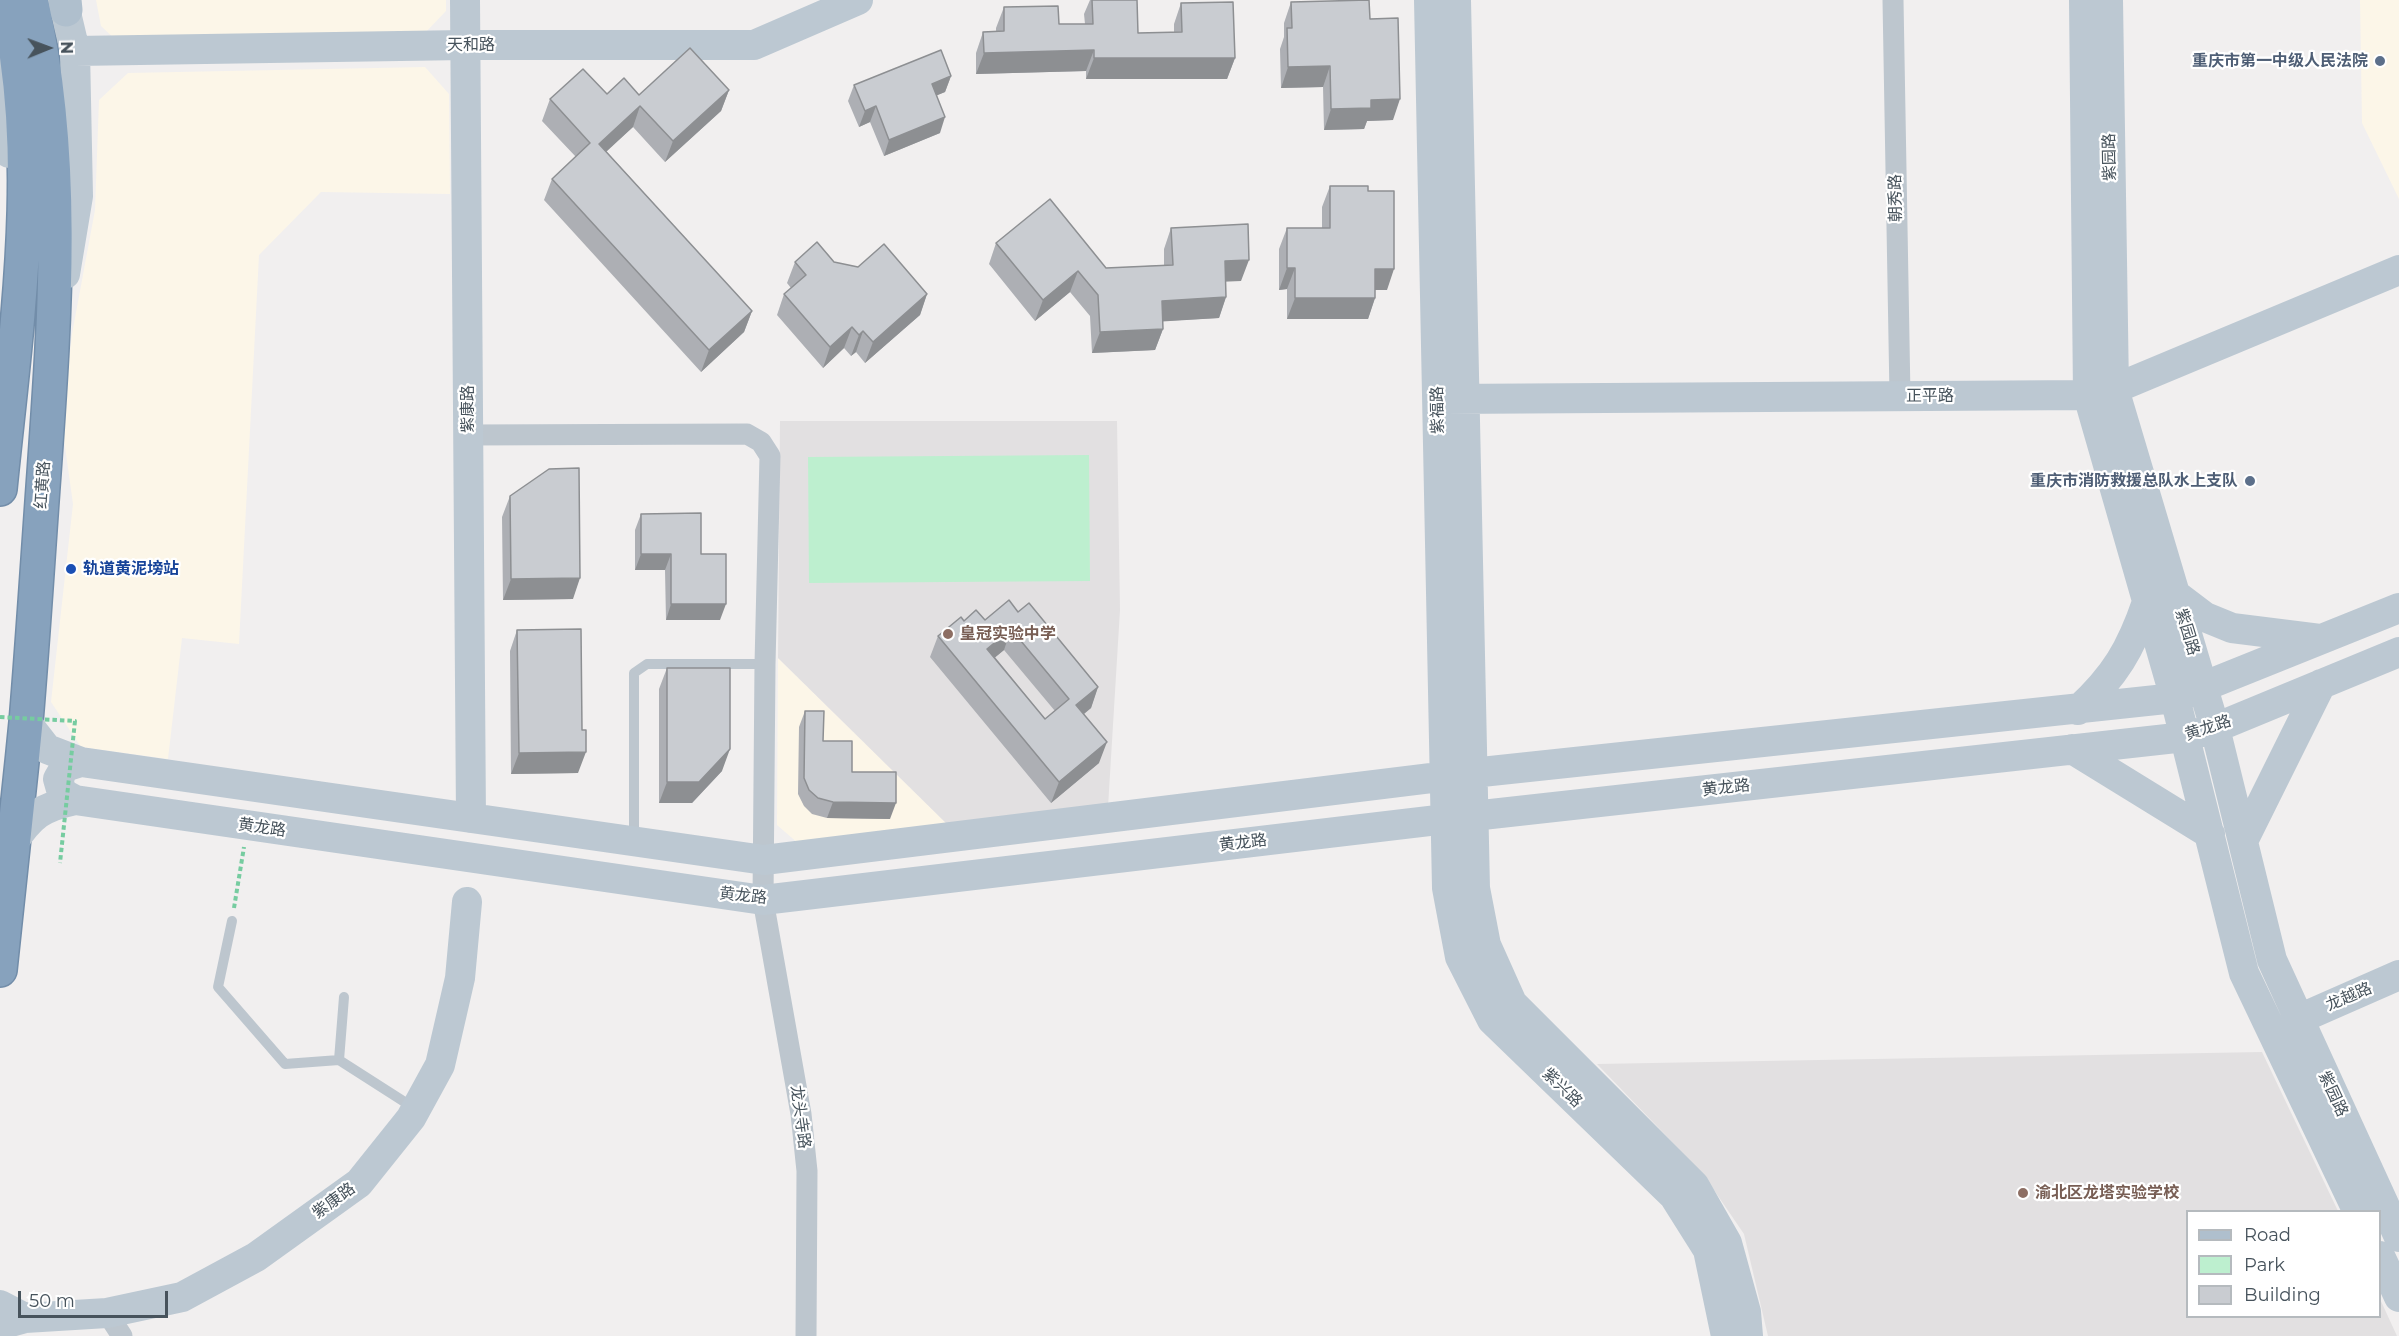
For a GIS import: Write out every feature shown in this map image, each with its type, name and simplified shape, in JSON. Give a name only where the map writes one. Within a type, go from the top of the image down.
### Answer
[{"type":"highway","name":"红黄路","points":[[0,970],[12,844],[13,719],[54,333],[55,207],[6,0]]},
{"type":"highway","name":"红黄路","points":[[0,489],[15,333],[23,206],[37,126],[41,45],[30,0]]},
{"type":"main road","name":"紫康路","points":[[465,0],[471,818]]},
{"type":"main road","name":"天和路","points":[[75,51],[465,45],[754,45],[858,0]]},
{"type":"main road","name":"紫福路","points":[[1430,0],[1471,725],[1459,774]]},
{"type":"main road","name":"紫福路","points":[[1456,0],[1451,399],[1459,818]]},
{"type":"main road","name":"紫园路","points":[[2084,0],[2101,392],[2147,602],[2175,698],[2244,973],[2357,1210]]},
{"type":"main road","name":"紫园路","points":[[2108,0],[2101,392],[2176,595],[2204,688],[2272,960],[2399,1237]]},
{"type":"main road","points":[[54,333],[78,196],[75,51],[64,3]]},
{"type":"main road","points":[[0,69],[12,195],[15,333]]},
{"type":"main road","name":"正平路","points":[[1451,399],[1900,396],[2101,392],[2399,270]]},
{"type":"main road","points":[[2176,595],[2205,617],[2232,628],[2323,639]]},
{"type":"main road","points":[[2078,710],[2104,686],[2122,661],[2147,602]]},
{"type":"main road","points":[[13,719],[47,749],[81,762],[764,860],[1459,774],[2175,698],[2399,608]]},
{"type":"main road","name":"黄龙路","points":[[75,800],[764,900],[1459,818],[2185,737],[2215,728],[2399,652]]},
{"type":"main road","points":[[2243,841],[2321,684]]},
{"type":"main road","points":[[1471,725],[1480,741],[1491,753],[1519,768]]},
{"type":"main road","points":[[2072,749],[2210,834]]},
{"type":"main road","points":[[75,800],[62,793],[58,779],[64,767],[81,762]]},
{"type":"main road","points":[[12,844],[28,820],[51,806],[75,800]]},
{"type":"main road","name":"紫兴路","points":[[1459,818],[1447,888],[1460,957],[1492,1020],[1674,1196],[1708,1250],[1724,1315],[1726,1336]]},
{"type":"main road","name":"紫兴路","points":[[1459,818],[1486,945],[1512,1003],[1694,1185],[1726,1244],[1746,1312],[1748,1336]]},
{"type":"main road","points":[[435,853],[454,874],[467,902],[486,877],[507,864]]},
{"type":"main road","name":"紫康路","points":[[8,1316],[115,1324],[182,1296],[256,1257],[359,1184],[415,1109],[440,1065],[459,978],[467,902]]},
{"type":"main road","name":"龙越路","points":[[2299,1018],[2399,975]]},
{"type":"main road","points":[[2381,1260],[2399,1297]]},
{"type":"street","name":"朝秀路","points":[[1893,0],[1900,396]]},
{"type":"street","name":"龙头寺路","points":[[468,435],[747,434],[761,442],[770,456],[765,664],[764,900],[801,1114],[807,1171],[806,1336]]},
{"type":"lane","points":[[634,841],[634,673],[646,664],[765,664]]},
{"type":"lane","points":[[232,921],[218,987],[285,1064],[339,1060],[415,1109]]},
{"type":"lane","points":[[339,1060],[344,997]]},
{"type":"path","points":[[13,719],[75,721],[60,863]]},
{"type":"path","points":[[232,921],[247,825]]},
{"type":"shaded area","points":[[96,0],[446,0],[446,11],[423,35],[118,42],[101,26]]},
{"type":"shaded area","name":"重庆市第一中级人民法院","points":[[2360,0],[2399,0],[2399,199],[2362,123]]},
{"type":"shaded area","points":[[425,67],[449,94],[450,194],[321,192],[259,255],[239,644],[182,638],[168,759],[81,747],[51,702],[73,504],[62,425],[72,334],[95,210],[99,100],[128,73]]},
{"type":"shaded area","name":"皇冠实验中学","points":[[780,421],[1117,421],[1120,610],[1108,807],[948,825],[778,658]]},
{"type":"shaded area","points":[[778,658],[948,825],[799,844],[777,825]]},
{"type":"shaded area","name":"渝北区龙塔实验学校","points":[[2262,1052],[2338,1210],[2186,1210],[2186,1318],[2381,1318],[2381,1301],[2397,1336],[1768,1336],[1744,1234],[1703,1174],[1597,1064]]},
{"type":"green space","points":[[1089,455],[1090,581],[809,583],[808,457]]},
{"type":"building","points":[[1092,0],[1137,0],[1138,33],[1182,32],[1181,3],[1233,2],[1235,58],[1094,58],[1094,50],[984,53],[983,32],[1004,31],[1004,7],[1058,6],[1059,24],[1093,24]]},
{"type":"building","points":[[1369,0],[1370,19],[1398,18],[1400,99],[1371,100],[1371,108],[1331,109],[1330,66],[1288,67],[1287,28],[1292,28],[1291,2]]},
{"type":"building","points":[[690,48],[729,90],[673,141],[640,106],[599,144],[752,311],[709,350],[552,179],[590,143],[550,99],[583,69],[607,94],[624,78],[639,95]]},
{"type":"building","points":[[941,50],[951,76],[932,84],[945,117],[889,140],[876,106],[865,111],[854,85]]},
{"type":"building","points":[[1330,186],[1368,186],[1368,191],[1394,191],[1394,269],[1375,269],[1375,298],[1295,298],[1295,268],[1287,268],[1287,228],[1330,228]]},
{"type":"building","points":[[1050,199],[1106,268],[1173,265],[1171,228],[1248,224],[1249,260],[1225,261],[1226,297],[1162,301],[1163,329],[1100,332],[1098,295],[1078,271],[1043,300],[996,243]]},
{"type":"building","points":[[817,242],[834,262],[858,267],[884,244],[927,294],[873,342],[863,331],[859,335],[852,327],[830,347],[784,294],[806,275],[795,262]]},
{"type":"building","points":[[579,468],[580,578],[511,579],[510,496],[549,469]]},
{"type":"building","points":[[701,513],[701,554],[726,554],[726,604],[671,604],[671,554],[641,554],[641,514]]},
{"type":"building","points":[[1009,600],[1018,612],[1029,603],[1098,687],[1076,705],[1107,742],[1059,782],[938,636],[961,617],[964,621],[976,610],[985,620]],"holes":[[[1011,629],[1069,699],[1045,719],[987,649]]]},
{"type":"building","points":[[581,629],[582,730],[586,730],[586,752],[519,753],[517,630]]},
{"type":"building","points":[[667,668],[730,668],[730,749],[699,782],[667,782]]},
{"type":"building","points":[[805,711],[824,711],[823,741],[852,741],[852,772],[896,772],[896,803],[833,802],[818,798],[809,790],[804,778]]},
{"type":"place","name":"重庆市第一中级人民法院","points":[[2380,61]]},
{"type":"place","name":"重庆市消防救援总队水上支队","points":[[2250,481]]},
{"type":"place","name":"轨道黄泥塝站","points":[[71,569]]},
{"type":"place","name":"皇冠实验中学","points":[[948,634]]},
{"type":"place","name":"渝北区龙塔实验学校","points":[[2023,1193]]}]
